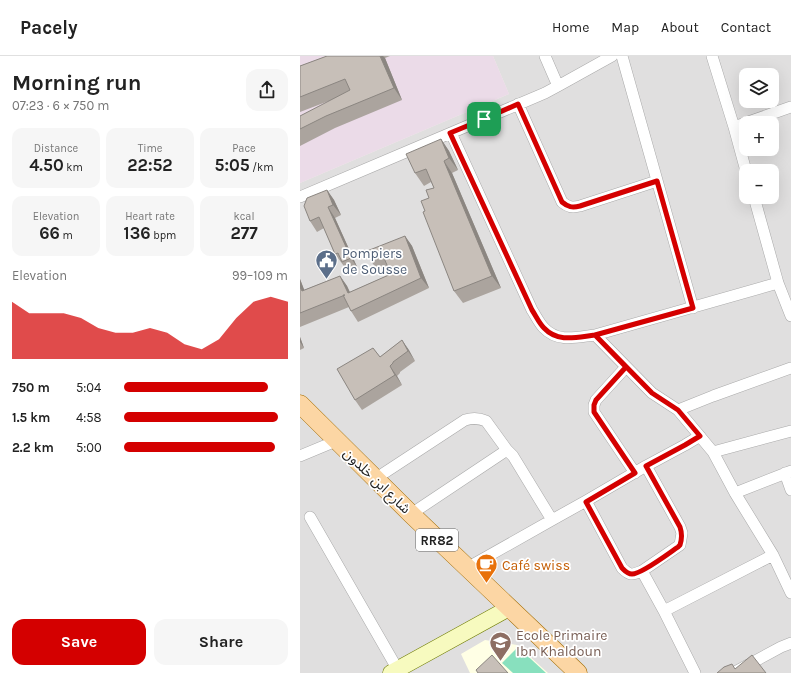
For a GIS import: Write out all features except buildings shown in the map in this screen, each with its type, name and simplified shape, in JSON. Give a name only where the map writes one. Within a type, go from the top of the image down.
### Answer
[{"type":"main road","name":"شارع ابن خلدون","points":[[300,404],[410,514],[578,673]]},
{"type":"street","points":[[546,56],[558,86]]},
{"type":"street","points":[[300,197],[558,86],[612,56]]},
{"type":"street","points":[[622,56],[693,308]]},
{"type":"street","points":[[712,56],[744,164]]},
{"type":"street","points":[[518,104],[562,202],[566,206],[580,206],[657,181]]},
{"type":"street","points":[[734,127],[791,107]]},
{"type":"street","points":[[450,133],[532,310],[543,327],[548,332],[560,338],[567,339],[595,335],[778,283]]},
{"type":"street","points":[[756,204],[778,283],[791,316]]},
{"type":"street","points":[[595,335],[652,393],[678,410],[713,452],[773,555],[791,592]]},
{"type":"street","points":[[626,367],[596,400],[593,408],[594,412],[635,473]]},
{"type":"street","points":[[678,410],[712,396],[791,368]]},
{"type":"street","points":[[375,479],[465,420],[480,419],[486,421],[513,456],[552,520]]},
{"type":"street","points":[[713,452],[791,431]]},
{"type":"street","points":[[467,568],[586,502],[700,436]]},
{"type":"street","points":[[300,456],[336,440]]},
{"type":"street","points":[[410,514],[507,450]]},
{"type":"street","points":[[586,502],[622,568],[627,574],[633,575],[642,571],[680,545],[682,540],[680,527],[646,466]]},
{"type":"street","points":[[735,492],[788,472],[791,490]]},
{"type":"street","points":[[310,517],[394,671],[509,608]]},
{"type":"street","points":[[664,611],[773,555]]},
{"type":"street","points":[[642,571],[695,673]]},
{"type":"street","points":[[733,673],[791,643]]},
{"type":"shaded area","points":[[300,56],[493,56],[509,94],[300,183]]},
{"type":"shaded area","points":[[493,56],[791,56],[791,673],[300,673],[300,183],[509,94]]},
{"type":"shaded area","name":"Ecole Primaire Ibn Khaldoun","points":[[485,640],[517,645],[548,673],[470,673],[461,654]]},
{"type":"green space","points":[[518,647],[546,673],[513,673],[502,663]]},
{"type":"place","name":"Pompiers de Sousse","points":[[327,280]]},
{"type":"place","name":"Café swiss","points":[[487,584]]},
{"type":"place","name":"Ecole Primaire Ibn Khaldoun","points":[[501,662]]},
{"type":"route","points":[[484,119],[450,133],[532,310],[543,327],[548,332],[560,338],[567,339],[595,335],[626,367],[596,400],[593,408],[594,412],[635,473],[586,502],[622,568],[627,574],[633,575],[642,571],[678,547],[682,540],[680,527],[646,466],[700,436],[678,410],[652,393],[595,335],[693,308],[657,181],[580,206],[566,206],[562,202],[518,104],[484,119]]}]
